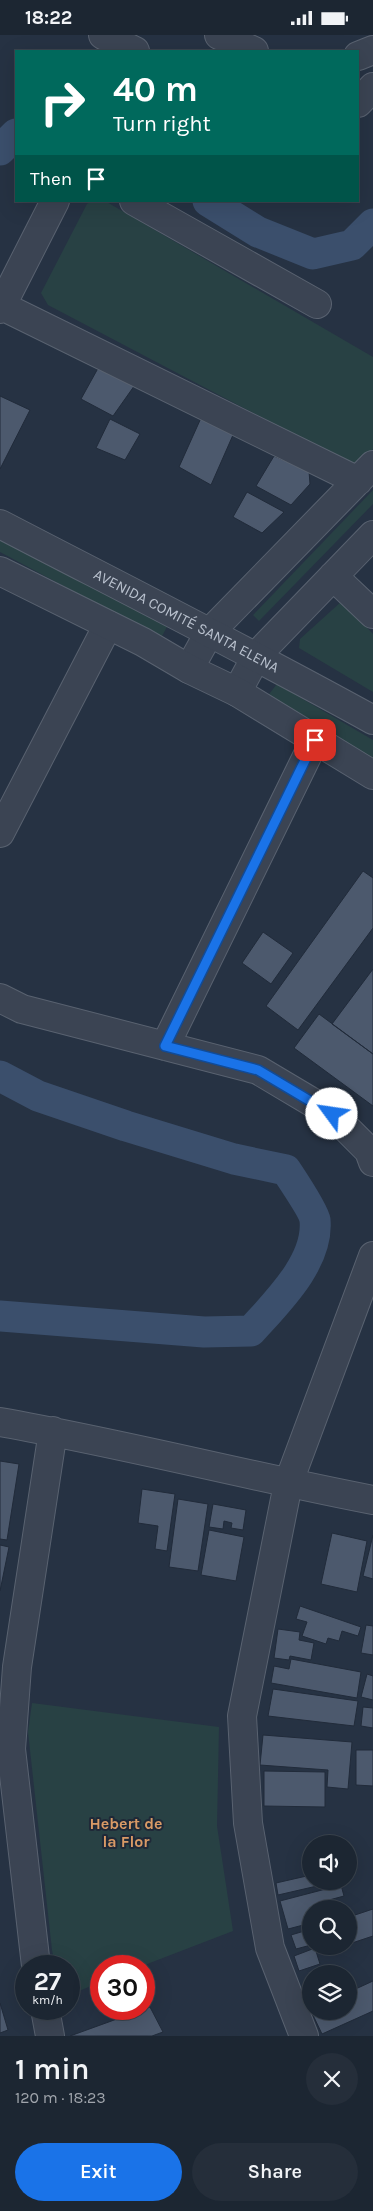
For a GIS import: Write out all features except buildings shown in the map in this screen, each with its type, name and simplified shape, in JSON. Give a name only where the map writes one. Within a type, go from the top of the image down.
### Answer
[{"type":"street","points":[[103,35],[133,50]]},
{"type":"street","points":[[219,35],[252,50]]},
{"type":"street","points":[[359,56],[373,50]]},
{"type":"street","points":[[359,102],[373,87]]},
{"type":"street","points":[[54,202],[1,308],[366,473],[209,633],[189,669]]},
{"type":"street","points":[[136,202],[317,304]]},
{"type":"street","name":"AVENIDA COMITÉ SANTA ELENA","points":[[0,524],[209,633],[256,655],[373,719]]},
{"type":"street","points":[[237,692],[256,655],[373,535]]},
{"type":"street","points":[[0,571],[237,692],[373,775]]},
{"type":"street","points":[[333,577],[373,614]]},
{"type":"street","points":[[0,833],[108,625]]},
{"type":"street","points":[[165,1046],[315,740]]},
{"type":"street","points":[[0,998],[22,1009],[258,1070],[332,1114],[369,1151],[373,1162]]},
{"type":"street","points":[[304,2036],[270,1948],[248,1823],[242,1716],[288,1484],[373,1256]]},
{"type":"street","points":[[0,1421],[53,1431],[288,1484],[373,1500]]},
{"type":"street","points":[[35,1955],[11,1749],[17,1667],[53,1431]]},
{"type":"street","points":[[47,2020],[50,2036]]},
{"type":"green space","points":[[90,202],[107,202],[373,357],[373,449],[356,467],[48,305],[41,293]]},
{"type":"green space","points":[[373,490],[373,504],[259,621],[253,615]]},
{"type":"green space","points":[[0,532],[169,623],[161,638],[0,552]]},
{"type":"green space","points":[[342,601],[373,634],[373,692],[299,648],[300,639]]},
{"type":"green space","points":[[277,684],[373,740],[373,760],[266,698]]},
{"type":"green space","points":[[32,1703],[219,1727],[217,1826],[233,1931],[155,1961],[155,1955],[90,1955],[90,1986],[80,1991],[80,1955],[53,1955],[28,1732]]},
{"type":"waterway","points":[[0,150],[15,135]]},
{"type":"waterway","points":[[210,202],[258,232],[313,254],[352,245],[373,224]]},
{"type":"waterway","points":[[0,1076],[38,1096],[126,1126],[234,1159],[286,1170],[307,1203],[315,1220],[314,1236],[303,1266],[283,1295],[251,1331],[204,1332],[0,1316]]},
{"type":"district","name":"Hebert de la Flor","points":[[126,1832]]},
{"type":"route","points":[[315,740],[165,1046],[258,1070],[332,1114]]}]
